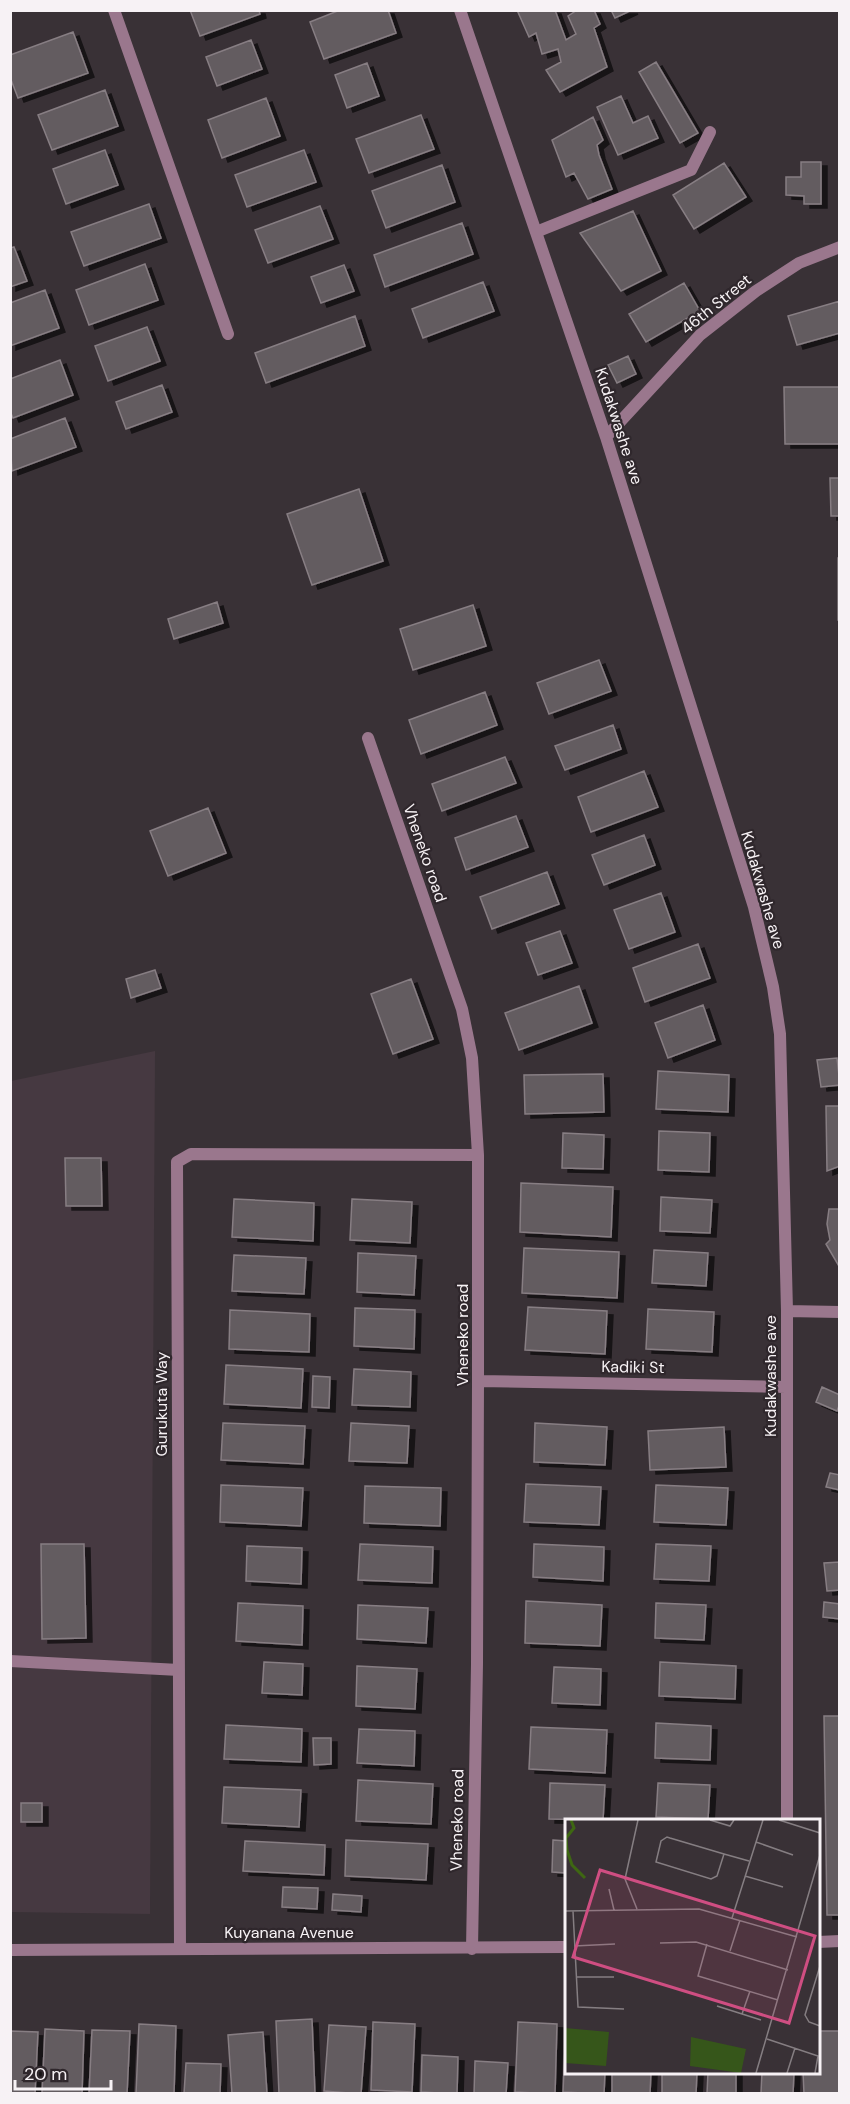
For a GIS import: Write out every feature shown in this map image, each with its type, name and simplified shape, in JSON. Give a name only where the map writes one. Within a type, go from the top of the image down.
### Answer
[{"type":"street","points":[[114,10],[228,334]]},
{"type":"street","name":"Kudakwashe ave","points":[[460,10],[606,438],[754,907],[773,987],[780,1034],[787,1311],[787,1819]]},
{"type":"street","points":[[536,232],[691,170],[710,132]]},
{"type":"street","name":"46th Street","points":[[606,438],[700,335],[756,291],[799,263],[840,247]]},
{"type":"street","name":"Vheneko road","points":[[368,738],[462,1009],[472,1058],[478,1155],[477,1652],[472,1949]]},
{"type":"street","name":"Gurukuta Way","points":[[180,1948],[177,1162],[191,1154],[478,1155]]},
{"type":"street","points":[[787,1311],[840,1312]]},
{"type":"street","name":"Kadiki St","points":[[478,1381],[786,1387]]},
{"type":"street","points":[[10,1661],[178,1670]]},
{"type":"street","points":[[820,1942],[840,1941]]},
{"type":"street","name":"Kuyanana Avenue","points":[[10,1950],[565,1947]]},
{"type":"shaded area","points":[[155,1051],[150,1914],[11,1912],[11,1081]]},
{"type":"building","points":[[190,10],[259,10],[260,14],[200,36]]},
{"type":"building","points":[[340,10],[388,10],[396,33],[324,59],[310,22]]},
{"type":"building","points":[[517,10],[555,10],[566,40],[576,34],[568,16],[574,10],[594,10],[600,24],[594,28],[607,67],[560,92],[546,70],[561,62],[558,49],[542,54],[536,33],[529,37]]},
{"type":"building","points":[[611,10],[632,10],[615,18]]},
{"type":"building","points":[[73,32],[88,73],[18,98],[10,77],[10,55]]},
{"type":"building","points":[[251,40],[262,69],[217,86],[206,57]]},
{"type":"building","points":[[656,62],[698,133],[680,143],[639,72]]},
{"type":"building","points":[[367,63],[379,96],[347,108],[335,75]]},
{"type":"building","points":[[105,90],[118,126],[52,150],[38,115]]},
{"type":"building","points":[[621,96],[633,123],[648,116],[658,138],[618,155],[597,107]]},
{"type":"building","points":[[266,98],[280,136],[222,158],[208,120]]},
{"type":"building","points":[[421,115],[434,149],[369,173],[356,139]]},
{"type":"building","points":[[593,117],[603,140],[597,145],[599,155],[612,189],[588,199],[574,173],[566,177],[552,140]]},
{"type":"building","points":[[105,150],[118,185],[66,204],[53,169]]},
{"type":"building","points":[[304,150],[316,182],[247,207],[235,175]]},
{"type":"building","points":[[801,162],[821,162],[821,204],[804,204],[804,196],[786,195],[786,177],[801,177]]},
{"type":"building","points":[[724,163],[746,197],[694,229],[673,195]]},
{"type":"building","points":[[442,165],[455,202],[386,228],[372,191]]},
{"type":"building","points":[[149,204],[161,238],[84,266],[71,232]]},
{"type":"building","points":[[320,206],[333,239],[268,263],[255,230]]},
{"type":"building","points":[[633,211],[661,271],[621,291],[580,233]]},
{"type":"building","points":[[462,223],[473,254],[385,287],[374,255]]},
{"type":"building","points":[[14,247],[27,281],[10,287],[10,248]]},
{"type":"building","points":[[145,264],[158,300],[89,325],[76,290]]},
{"type":"building","points":[[344,265],[354,291],[321,303],[311,277]]},
{"type":"building","points":[[483,282],[494,311],[423,338],[412,309]]},
{"type":"building","points":[[684,283],[700,311],[646,342],[629,314]]},
{"type":"building","points":[[45,290],[59,328],[10,346],[10,303]]},
{"type":"building","points":[[840,301],[840,333],[797,345],[788,316]]},
{"type":"building","points":[[355,316],[365,346],[266,383],[255,353]]},
{"type":"building","points":[[147,327],[160,361],[108,381],[95,346]]},
{"type":"building","points":[[628,356],[636,374],[617,383],[608,365]]},
{"type":"building","points":[[60,360],[73,395],[13,418],[10,411],[10,379]]},
{"type":"building","points":[[162,385],[172,412],[126,429],[116,402]]},
{"type":"building","points":[[784,387],[840,387],[840,444],[785,444]]},
{"type":"building","points":[[65,418],[76,447],[12,471],[10,439]]},
{"type":"building","points":[[830,478],[840,478],[840,516],[831,516]]},
{"type":"building","points":[[359,489],[383,561],[312,585],[287,514]]},
{"type":"building","points":[[838,558],[840,558],[840,620],[838,620]]},
{"type":"building","points":[[217,602],[223,623],[174,639],[168,619]]},
{"type":"building","points":[[473,605],[486,646],[413,670],[400,629]]},
{"type":"building","points":[[599,660],[611,691],[549,714],[537,683]]},
{"type":"building","points":[[485,692],[497,725],[421,754],[409,720]]},
{"type":"building","points":[[613,725],[621,749],[565,770],[555,746]]},
{"type":"building","points":[[505,757],[516,783],[442,811],[432,784]]},
{"type":"building","points":[[644,771],[658,807],[591,832],[578,797]]},
{"type":"building","points":[[208,808],[226,853],[168,876],[150,831]]},
{"type":"building","points":[[516,816],[528,847],[466,870],[455,838]]},
{"type":"building","points":[[644,835],[655,865],[604,885],[592,855]]},
{"type":"building","points":[[547,872],[559,904],[492,929],[480,897]]},
{"type":"building","points":[[661,893],[675,932],[629,949],[614,910]]},
{"type":"building","points":[[560,931],[572,963],[538,975],[526,943]]},
{"type":"building","points":[[698,944],[710,978],[645,1002],[633,968]]},
{"type":"building","points":[[155,970],[161,988],[131,998],[126,979]]},
{"type":"building","points":[[411,979],[433,1039],[393,1054],[371,994]]},
{"type":"building","points":[[579,986],[592,1023],[519,1050],[505,1013]]},
{"type":"building","points":[[703,1005],[715,1040],[668,1058],[655,1023]]},
{"type":"building","points":[[837,1058],[840,1085],[821,1087],[817,1060]]},
{"type":"building","points":[[658,1071],[729,1075],[728,1112],[656,1109]]},
{"type":"building","points":[[603,1074],[604,1112],[525,1114],[524,1075]]},
{"type":"building","points":[[826,1106],[840,1106],[840,1166],[827,1171]]},
{"type":"building","points":[[659,1131],[710,1133],[709,1172],[658,1170]]},
{"type":"building","points":[[563,1133],[604,1135],[603,1169],[562,1168]]},
{"type":"building","points":[[65,1158],[101,1158],[102,1206],[66,1206]]},
{"type":"building","points":[[521,1183],[613,1187],[611,1237],[520,1232]]},
{"type":"building","points":[[661,1197],[712,1200],[710,1233],[660,1231]]},
{"type":"building","points":[[234,1199],[314,1203],[313,1241],[232,1237]]},
{"type":"building","points":[[352,1199],[412,1202],[410,1243],[350,1240]]},
{"type":"building","points":[[829,1209],[840,1209],[840,1268],[826,1244],[830,1240],[827,1224]]},
{"type":"building","points":[[524,1248],[619,1252],[617,1298],[522,1293]]},
{"type":"building","points":[[654,1250],[708,1253],[706,1286],[652,1283]]},
{"type":"building","points":[[358,1253],[416,1256],[414,1295],[357,1292]]},
{"type":"building","points":[[234,1255],[306,1258],[304,1294],[232,1291]]},
{"type":"building","points":[[528,1307],[607,1311],[605,1354],[525,1350]]},
{"type":"building","points":[[355,1308],[415,1310],[414,1349],[354,1346]]},
{"type":"building","points":[[648,1309],[714,1312],[712,1352],[646,1349]]},
{"type":"building","points":[[230,1310],[310,1314],[309,1352],[229,1349]]},
{"type":"building","points":[[226,1365],[303,1369],[301,1408],[224,1404]]},
{"type":"building","points":[[354,1369],[411,1372],[410,1407],[352,1405]]},
{"type":"building","points":[[313,1376],[330,1377],[329,1408],[312,1407]]},
{"type":"building","points":[[822,1387],[840,1395],[837,1411],[816,1402]]},
{"type":"building","points":[[223,1423],[305,1426],[303,1464],[221,1460]]},
{"type":"building","points":[[351,1423],[409,1426],[407,1463],[349,1461]]},
{"type":"building","points":[[535,1423],[607,1427],[605,1465],[534,1462]]},
{"type":"building","points":[[724,1427],[726,1467],[650,1470],[648,1431]]},
{"type":"building","points":[[830,1473],[840,1475],[840,1490],[826,1487]]},
{"type":"building","points":[[526,1484],[601,1487],[599,1525],[524,1522]]},
{"type":"building","points":[[221,1485],[303,1488],[301,1526],[220,1522]]},
{"type":"building","points":[[656,1485],[728,1488],[726,1525],[654,1522]]},
{"type":"building","points":[[365,1486],[441,1488],[440,1526],[364,1523]]},
{"type":"building","points":[[41,1544],[84,1544],[86,1638],[42,1639]]},
{"type":"building","points":[[360,1544],[433,1547],[432,1583],[358,1580]]},
{"type":"building","points":[[534,1544],[604,1547],[603,1581],[533,1577]]},
{"type":"building","points":[[656,1544],[711,1546],[709,1581],[654,1579]]},
{"type":"building","points":[[247,1546],[302,1548],[301,1584],[246,1581]]},
{"type":"building","points":[[840,1562],[840,1590],[827,1591],[824,1563]]},
{"type":"building","points":[[526,1601],[602,1605],[600,1646],[525,1643]]},
{"type":"building","points":[[824,1602],[840,1604],[840,1619],[823,1617]]},
{"type":"building","points":[[238,1603],[303,1606],[302,1645],[236,1641]]},
{"type":"building","points":[[656,1603],[706,1605],[704,1640],[655,1638]]},
{"type":"building","points":[[358,1605],[428,1608],[426,1643],[357,1639]]},
{"type":"building","points":[[264,1662],[303,1664],[302,1695],[262,1693]]},
{"type":"building","points":[[660,1662],[736,1666],[735,1699],[659,1696]]},
{"type":"building","points":[[357,1666],[417,1669],[415,1709],[356,1706]]},
{"type":"building","points":[[554,1667],[601,1669],[600,1705],[552,1703]]},
{"type":"building","points":[[824,1716],[840,1716],[840,1915],[827,1915]]},
{"type":"building","points":[[656,1723],[711,1726],[710,1760],[655,1758]]},
{"type":"building","points":[[226,1725],[302,1729],[301,1762],[224,1759]]},
{"type":"building","points":[[531,1727],[607,1730],[605,1773],[529,1769]]},
{"type":"building","points":[[359,1729],[415,1731],[414,1766],[357,1763]]},
{"type":"building","points":[[313,1738],[331,1738],[331,1764],[314,1765]]},
{"type":"building","points":[[358,1780],[433,1784],[431,1824],[356,1821]]},
{"type":"building","points":[[550,1783],[605,1785],[603,1819],[549,1819]]},
{"type":"building","points":[[658,1783],[710,1785],[708,1819],[656,1817]]},
{"type":"building","points":[[224,1787],[301,1790],[299,1827],[222,1823]]},
{"type":"building","points":[[21,1803],[42,1803],[42,1822],[21,1822]]},
{"type":"building","points":[[346,1840],[428,1844],[426,1880],[345,1876]]},
{"type":"building","points":[[553,1840],[565,1841],[565,1873],[552,1872]]},
{"type":"building","points":[[245,1841],[325,1845],[324,1875],[243,1871]]},
{"type":"building","points":[[283,1887],[318,1888],[317,1909],[282,1907]]},
{"type":"building","points":[[333,1894],[362,1896],[361,1912],[332,1910]]},
{"type":"building","points":[[312,2019],[315,2094],[279,2094],[276,2021]]},
{"type":"building","points":[[373,2022],[415,2024],[412,2092],[371,2090]]},
{"type":"building","points":[[518,2022],[557,2024],[555,2094],[515,2092]]},
{"type":"building","points":[[139,2024],[176,2026],[174,2094],[136,2094]]},
{"type":"building","points":[[329,2025],[366,2027],[361,2094],[324,2091]]},
{"type":"building","points":[[45,2029],[84,2031],[82,2094],[42,2094]]},
{"type":"building","points":[[92,2030],[130,2031],[127,2094],[89,2094]]},
{"type":"building","points":[[10,2031],[38,2032],[35,2094],[10,2094]]},
{"type":"building","points":[[820,2031],[840,2031],[840,2094],[804,2094],[803,2074],[820,2074]]},
{"type":"building","points":[[263,2032],[267,2094],[232,2094],[228,2035]]},
{"type":"building","points":[[565,2048],[565,2074],[605,2074],[604,2094],[563,2092]]},
{"type":"building","points":[[422,2055],[458,2057],[457,2094],[421,2092]]},
{"type":"building","points":[[475,2061],[508,2063],[506,2094],[474,2094]]},
{"type":"building","points":[[186,2063],[221,2064],[220,2094],[184,2094]]},
{"type":"building","points":[[612,2074],[651,2074],[650,2094],[612,2093]]},
{"type":"building","points":[[662,2074],[697,2074],[696,2094],[662,2094]]},
{"type":"building","points":[[708,2074],[736,2074],[736,2094],[707,2094]]},
{"type":"building","points":[[762,2074],[794,2074],[793,2094],[761,2093]]}]
